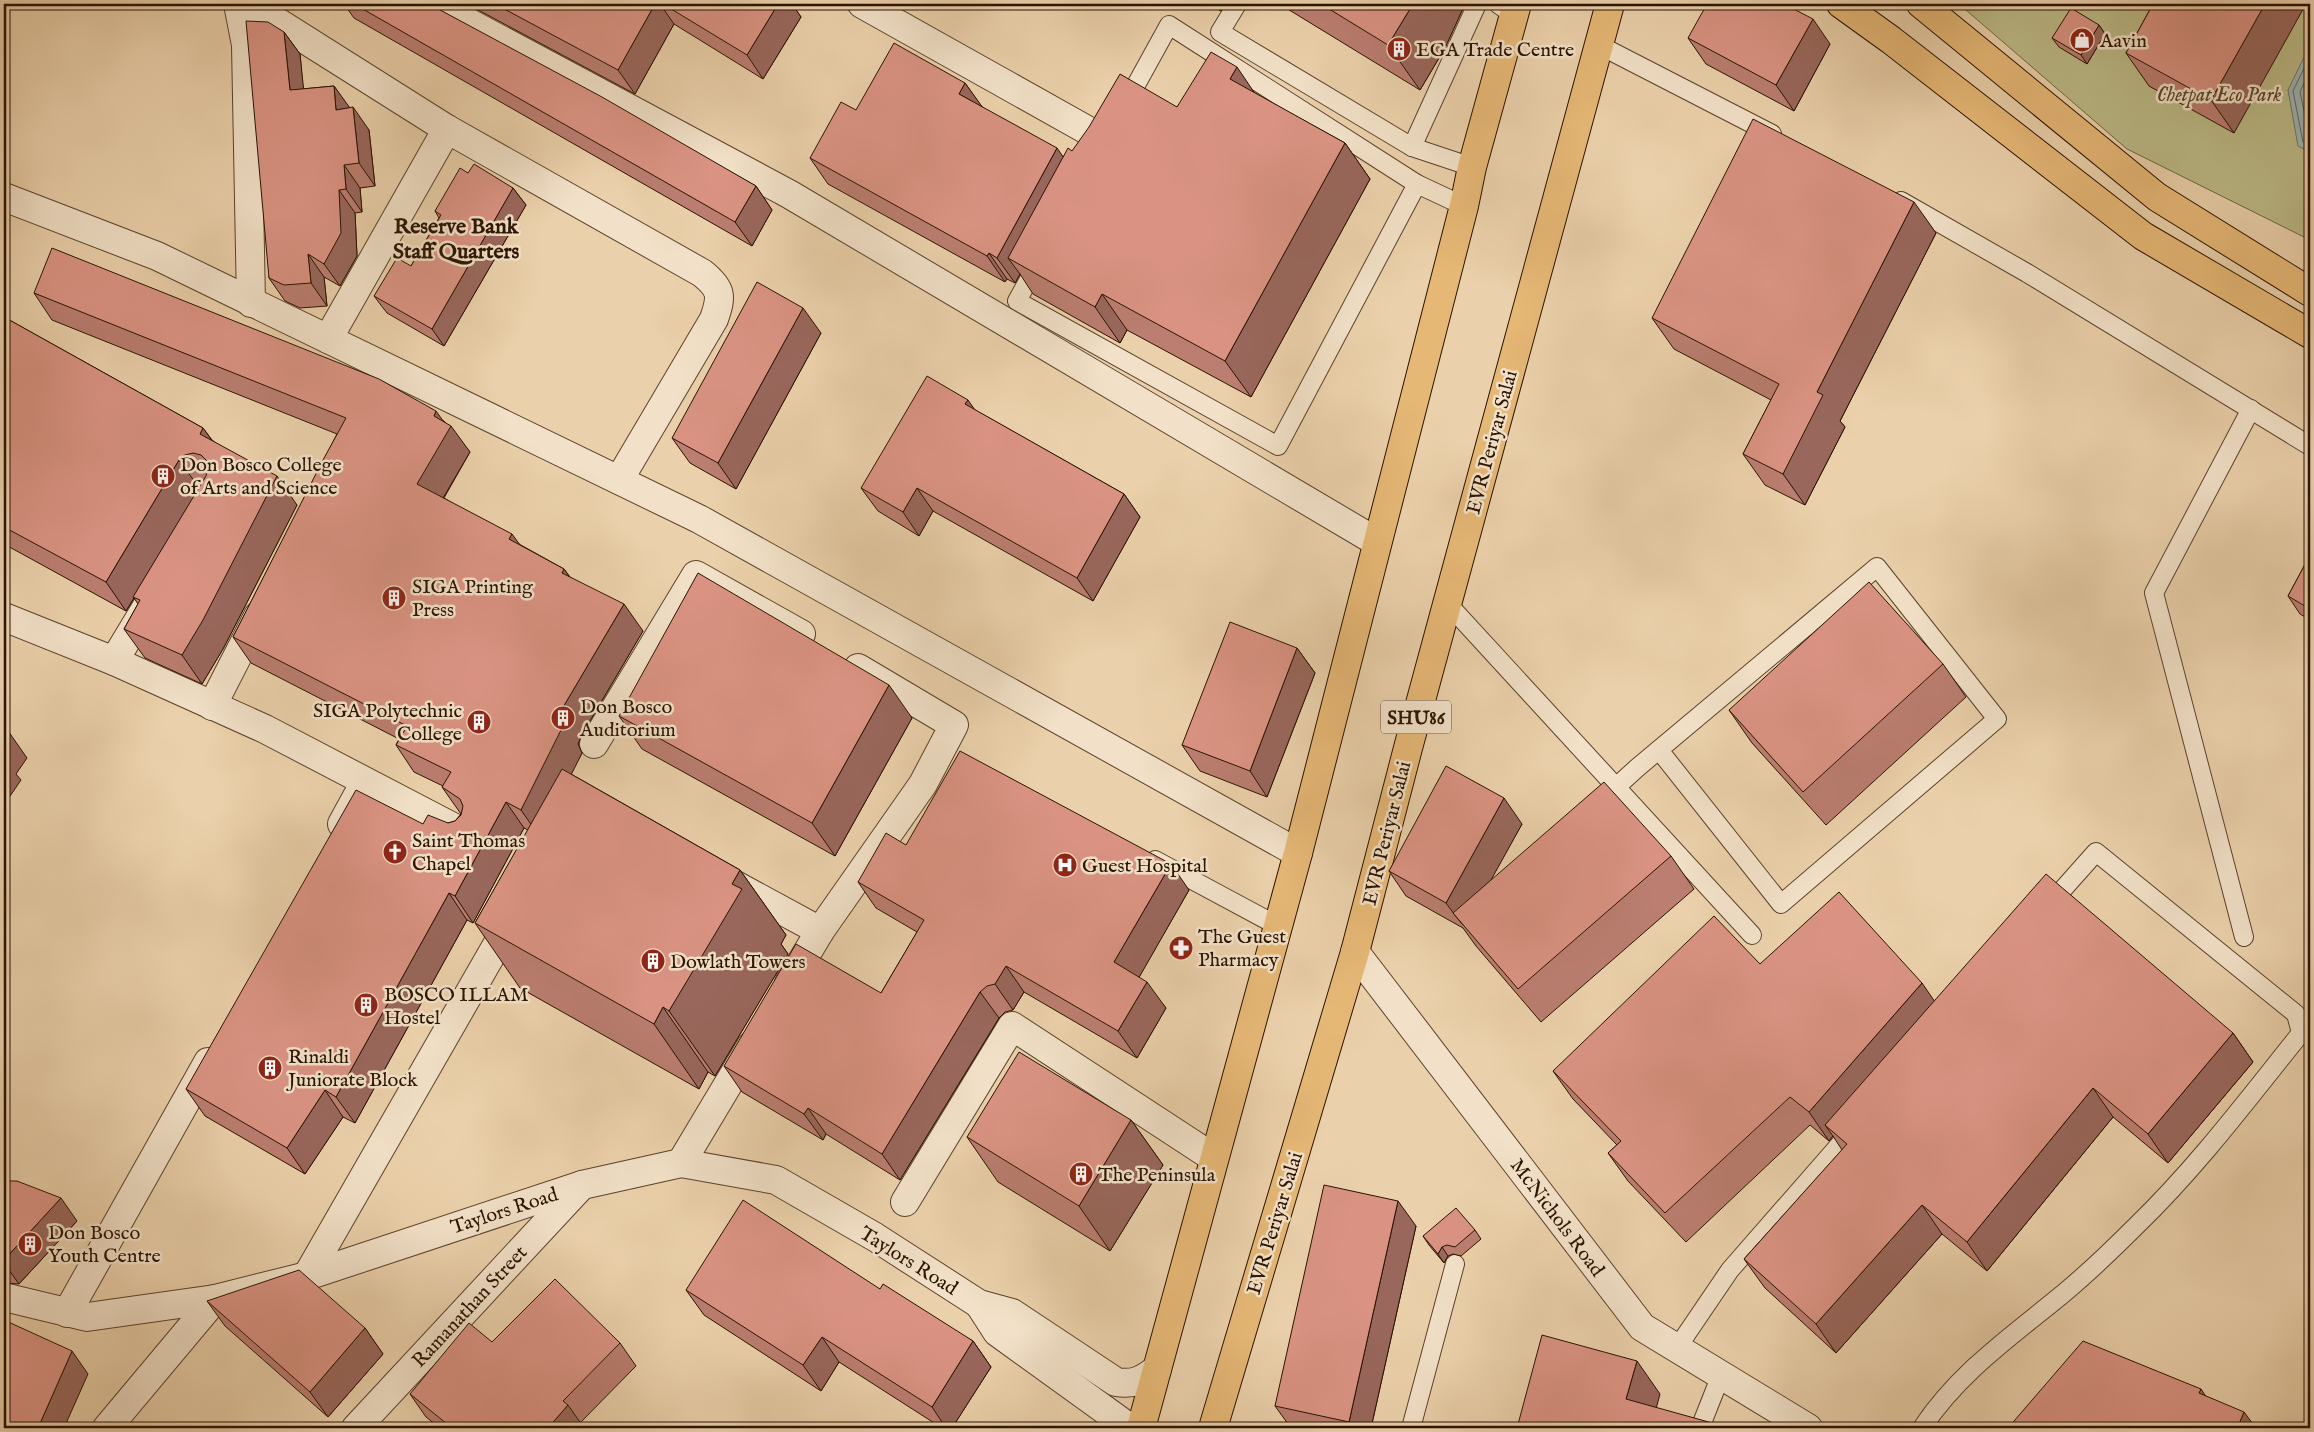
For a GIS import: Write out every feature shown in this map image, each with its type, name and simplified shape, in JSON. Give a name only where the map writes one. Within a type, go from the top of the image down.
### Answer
[{"type":"main road","name":"EVR Periyar Salai","points":[[1213,1428],[1355,952],[1610,4]]},
{"type":"main road","points":[[1841,4],[1891,40],[2143,236],[2310,334]]},
{"type":"main road","points":[[1920,4],[2157,197],[2310,292]]},
{"type":"main road","points":[[1141,1428],[1298,853],[1464,206],[1509,8]]},
{"type":"street","points":[[238,4],[246,45],[251,303]]},
{"type":"street","points":[[249,4],[447,130],[702,273],[717,289],[720,301],[714,319],[619,480]]},
{"type":"street","points":[[434,4],[789,194],[1377,542]]},
{"type":"street","points":[[862,4],[1094,134]]},
{"type":"street","points":[[328,339],[447,130]]},
{"type":"street","points":[[4,197],[156,256],[699,519],[1298,853]]},
{"type":"street","points":[[594,744],[696,575],[757,608],[954,725],[923,784],[820,931],[681,1163]]},
{"type":"street","points":[[114,662],[164,579]]},
{"type":"street","points":[[212,706],[269,593]]},
{"type":"street","points":[[4,617],[114,662],[265,730],[466,834]]},
{"type":"street","points":[[332,842],[366,782]]},
{"type":"street","points":[[709,870],[820,931]]},
{"type":"street","points":[[307,1276],[526,895]]},
{"type":"street","name":"McNichols Road","points":[[1355,952],[1642,1327],[1805,1428]]},
{"type":"street","points":[[905,1202],[1012,1026],[1214,1158]]},
{"type":"street","points":[[67,1313],[220,1039]]},
{"type":"street","name":"Taylors Road","points":[[4,1297],[87,1317],[215,1298],[307,1276],[582,1184],[681,1163],[776,1180],[875,1237],[979,1304],[1012,1313],[1116,1382],[1130,1384],[1143,1380],[1157,1369]]},
{"type":"street","name":"Ramanathan Street","points":[[356,1428],[582,1184]]},
{"type":"street","points":[[107,1428],[215,1298]]},
{"type":"street","name":"Taylors Road","points":[[979,1304],[997,1332],[1130,1428]]},
{"type":"lane","points":[[1237,4],[1220,32],[1412,147],[1472,167]]},
{"type":"lane","points":[[1412,147],[1477,4]]},
{"type":"lane","points":[[1417,184],[1278,446],[1017,301],[1169,25],[1417,184],[1464,206]]},
{"type":"lane","points":[[1599,45],[1791,144]]},
{"type":"lane","points":[[1888,194],[2026,273],[2310,446]]},
{"type":"lane","points":[[2244,937],[2154,593],[2251,409]]},
{"type":"lane","points":[[1615,788],[1659,750],[1876,567],[1997,719],[1781,904],[1659,750]]},
{"type":"lane","points":[[1448,604],[1752,935]]},
{"type":"lane","points":[[1139,851],[1278,926]]},
{"type":"lane","points":[[1922,1428],[1938,1404],[1966,1373],[2066,1291],[2138,1225],[2212,1145],[2301,1032],[2296,1014],[2096,852],[2037,919]]},
{"type":"lane","points":[[1677,1348],[1730,1270],[1867,1113]]},
{"type":"lane","points":[[1411,1428],[1454,1264]]},
{"type":"lane","points":[[1700,1428],[1722,1375]]},
{"type":"green space","name":"Chetpat Eco Park","points":[[1959,4],[2310,4],[2310,240],[2127,149]]},
{"type":"water","points":[[2310,45],[2310,152],[2298,146],[2288,90]]},
{"type":"building","points":[[354,4],[429,4],[602,97],[756,186],[735,222]]},
{"type":"building","points":[[495,4],[655,4],[618,70]]},
{"type":"building","points":[[663,4],[778,4],[747,55]]},
{"type":"building","points":[[1321,4],[1413,4],[1388,45]]},
{"type":"building","points":[[1707,4],[1784,4],[1813,19],[1776,85],[1688,38]]},
{"type":"building","points":[[2153,4],[2265,4],[2211,100],[2126,53]]},
{"type":"building","name":"Aavin","points":[[2071,8],[2099,25],[2081,55],[2052,38]]},
{"type":"building","points":[[246,21],[268,22],[284,32],[290,90],[334,86],[336,110],[353,107],[359,163],[344,165],[346,189],[339,190],[341,233],[324,264],[308,254],[311,283],[284,285],[269,278]]},
{"type":"building","points":[[894,43],[965,83],[959,94],[1057,148],[997,258],[989,253],[987,256],[810,158],[841,102],[856,110]]},
{"type":"building","points":[[1211,52],[1237,67],[1230,79],[1345,143],[1225,361],[1102,294],[1095,307],[1008,258],[1068,148],[1072,151],[1089,127],[1120,74],[1177,107]]},
{"type":"building","points":[[1753,119],[1914,202],[1817,392],[1823,395],[1783,474],[1743,454],[1779,384],[1652,318]]},
{"type":"building","points":[[474,164],[513,188],[432,329],[374,296],[397,258],[411,266],[441,215],[435,211],[460,168],[468,173]]},
{"type":"building","points":[[52,248],[379,379],[436,411],[434,416],[451,426],[417,484],[512,534],[509,539],[564,569],[562,573],[624,604],[562,709],[560,718],[563,726],[521,810],[506,802],[455,896],[449,893],[336,1097],[325,1090],[287,1148],[186,1089],[356,790],[423,824],[428,815],[448,823],[455,821],[461,815],[463,806],[460,799],[442,787],[451,772],[396,745],[407,726],[233,637],[346,418],[34,293]]},
{"type":"building","points":[[757,282],[803,308],[718,463],[672,438]]},
{"type":"building","points":[[4,317],[203,428],[200,434],[277,476],[203,620],[182,655],[124,629],[140,600],[133,597],[206,476],[208,469],[207,461],[201,455],[193,453],[185,455],[179,460],[106,582],[4,527]]},
{"type":"building","points":[[927,376],[968,400],[965,404],[1124,494],[1077,578],[917,488],[903,512],[861,488]]},
{"type":"building","points":[[2310,555],[2310,609],[2288,596]]},
{"type":"building","points":[[698,573],[889,685],[812,823],[619,716]]},
{"type":"building","points":[[1869,582],[1943,664],[1803,792],[1729,710]]},
{"type":"building","points":[[1230,622],[1297,648],[1250,771],[1182,745]]},
{"type":"building","points":[[960,751],[1171,864],[1114,962],[1147,982],[1118,1031],[1006,966],[995,984],[987,986],[980,992],[882,1154],[808,1108],[804,1114],[724,1066],[796,944],[881,993],[924,920],[858,882],[886,833],[906,845]]},
{"type":"building","points":[[1446,766],[1504,798],[1446,903],[1389,871]]},
{"type":"building","points":[[562,769],[740,870],[732,884],[742,889],[669,1011],[663,1007],[654,1024],[475,923]]},
{"type":"building","points":[[1604,782],[1671,856],[1518,989],[1453,913]]},
{"type":"building","points":[[2046,874],[2233,1033],[2148,1134],[2093,1088],[1967,1242],[1922,1205],[1816,1324],[1744,1259],[1847,1144],[1825,1125]]},
{"type":"building","points":[[1839,892],[1922,983],[1809,1112],[1790,1097],[1665,1213],[1608,1153],[1621,1141],[1553,1071],[1714,916],[1760,964]]},
{"type":"building","points":[[1019,1052],[1131,1120],[1079,1206],[967,1137]]},
{"type":"building","points":[[4,1181],[17,1181],[61,1198],[4,1260]]},
{"type":"building","points":[[1324,1185],[1398,1201],[1349,1422],[1275,1406]]},
{"type":"building","points":[[743,1200],[880,1289],[883,1284],[973,1341],[932,1407],[822,1337],[803,1365],[686,1290]]},
{"type":"building","points":[[1456,1208],[1475,1230],[1455,1247],[1447,1245],[1442,1247],[1438,1254],[1423,1236]]},
{"type":"building","points":[[299,1270],[365,1328],[310,1392],[207,1301]]},
{"type":"building","points":[[555,1279],[620,1343],[563,1401],[568,1405],[548,1428],[452,1428],[410,1394],[469,1323],[492,1342]]},
{"type":"building","points":[[4,1320],[72,1351],[38,1428],[4,1428]]},
{"type":"building","points":[[1542,1335],[1637,1361],[1626,1399],[1723,1426],[1722,1428],[1517,1428]]},
{"type":"building","points":[[2083,1341],[2201,1389],[2199,1393],[2244,1412],[2239,1424],[2251,1428],[2008,1428]]},
{"type":"place","name":"Aavin","points":[[2082,40]]},
{"type":"place","name":"EGA Trade Centre","points":[[1399,49]]},
{"type":"place","name":"Don Bosco College of Arts and Science","points":[[163,476]]},
{"type":"place","name":"SIGA Printing Press","points":[[394,598]]},
{"type":"place","name":"Don Bosco Auditorium","points":[[563,718]]},
{"type":"place","name":"SIGA Polytechnic College","points":[[479,722]]},
{"type":"place","name":"Saint Thomas Chapel","points":[[395,852]]},
{"type":"place","name":"Guest Hospital","points":[[1065,865]]},
{"type":"place","name":"The Guest Pharmacy","points":[[1181,948]]},
{"type":"place","name":"Dowlath Towers","points":[[653,961]]},
{"type":"place","name":"BOSCO ILLAM Hostel","points":[[366,1005]]},
{"type":"place","name":"Rinaldi Juniorate Block","points":[[270,1068]]},
{"type":"place","name":"The Peninsula","points":[[1081,1174]]},
{"type":"place","name":"Don Bosco Youth Centre","points":[[30,1244]]},
{"type":"district","name":"Reserve Bank Staff Quarters","points":[[456,238]]}]
